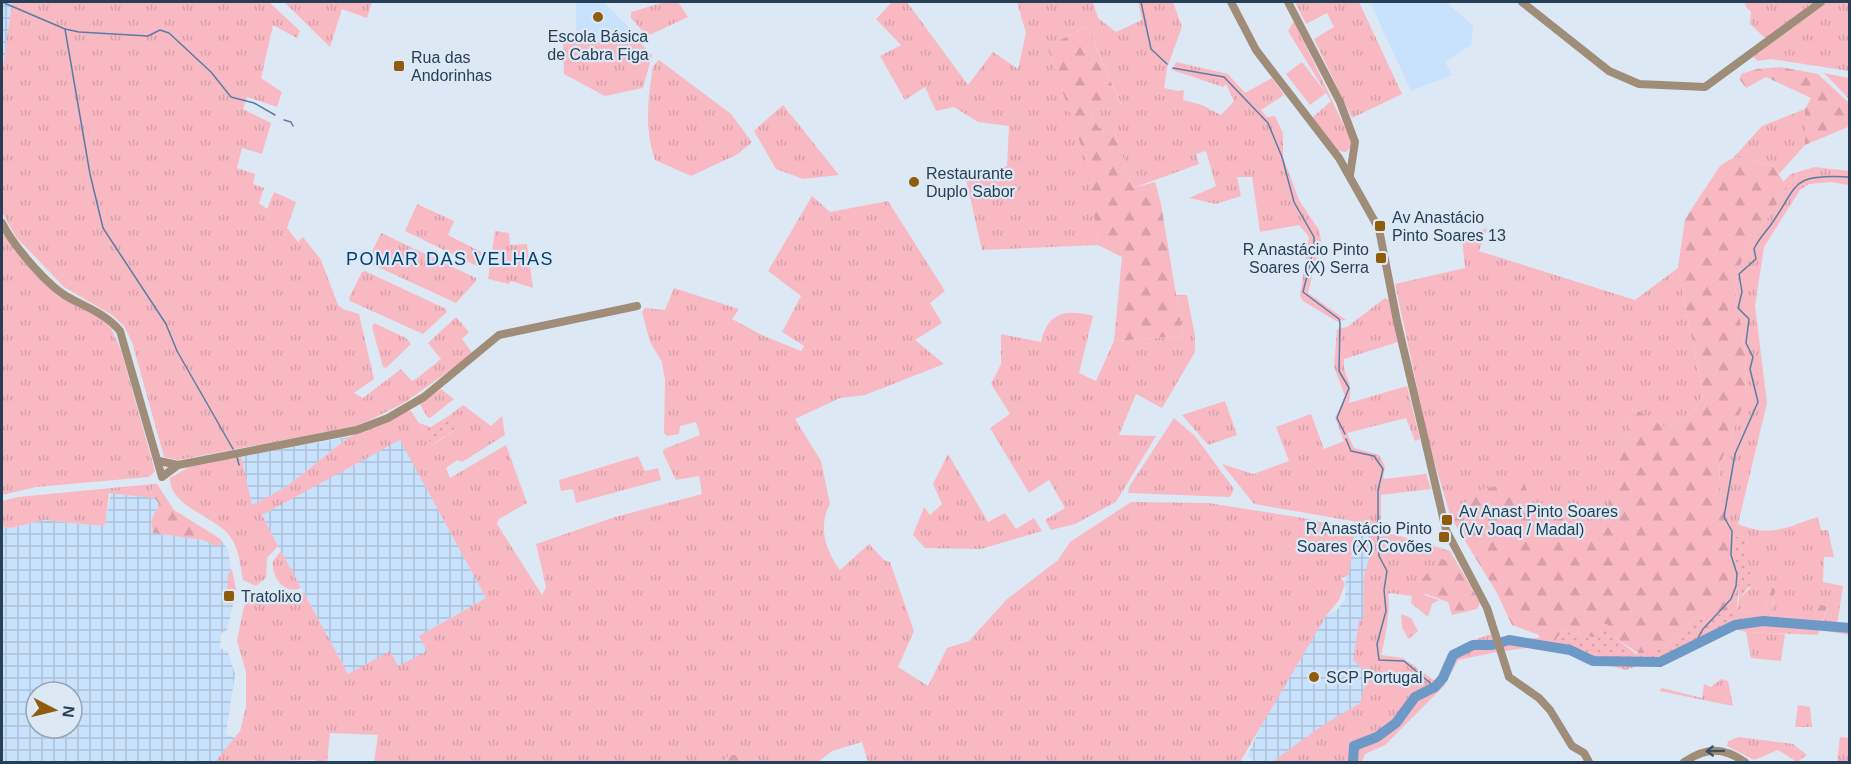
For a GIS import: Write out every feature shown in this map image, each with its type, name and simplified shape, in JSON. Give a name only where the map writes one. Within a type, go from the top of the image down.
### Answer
[{"type":"street","points":[[1231,2],[1256,51],[1345,160],[1350,175],[1381,236],[1414,399],[1445,527],[1484,601],[1509,677],[1539,698],[1560,722],[1572,746],[1584,753],[1589,762]]},
{"type":"street","points":[[1288,2],[1340,102],[1354,142],[1345,160]]},
{"type":"street","points":[[1522,2],[1609,71],[1624,80],[1661,86],[1706,87],[1821,2]]},
{"type":"street","points":[[2,223],[14,242],[59,291],[102,314],[120,331],[162,477],[178,465]]},
{"type":"street","points":[[159,461],[178,465],[357,430],[388,418],[424,397],[499,335],[637,306]]},
{"type":"street","points":[[1684,762],[1698,753],[1717,749],[1731,752],[1745,762]]},
{"type":"shaded area","points":[[2,2],[12,2],[2,75]]},
{"type":"shaded area","name":"Escola Básica de Cabra Figa","points":[[576,2],[604,2],[642,41],[576,42]]},
{"type":"shaded area","points":[[1370,2],[1446,2],[1473,26],[1471,45],[1445,62],[1452,75],[1411,91]]},
{"type":"shaded area","points":[[349,437],[286,487],[252,506],[241,456]]},
{"type":"shaded area","points":[[400,439],[486,598],[427,631],[440,655],[401,676],[348,674],[261,515]]},
{"type":"shaded area","points":[[111,492],[155,498],[159,504],[151,521],[153,533],[203,540],[219,546],[222,541],[228,550],[235,596],[227,630],[221,633],[220,648],[228,652],[235,674],[226,734],[235,738],[215,762],[2,762],[2,527],[11,528],[44,520],[105,525]]},
{"type":"shaded area","points":[[1347,528],[1373,531],[1370,556],[1383,686],[1284,762],[1255,762],[1247,756],[1266,716],[1325,617],[1338,609],[1345,600],[1346,563],[1354,535]]},
{"type":"green space","points":[[12,2],[269,2],[300,31],[297,38],[273,25],[261,78],[282,92],[277,107],[247,97],[243,109],[271,123],[262,154],[242,148],[237,168],[255,174],[253,184],[264,188],[259,203],[267,209],[274,192],[296,202],[287,228],[298,242],[303,237],[321,260],[338,305],[359,314],[374,379],[354,393],[363,398],[401,369],[412,381],[416,379],[441,359],[428,343],[456,317],[469,332],[462,339],[473,354],[404,403],[358,426],[178,460],[164,457],[132,342],[124,326],[112,315],[64,287],[16,237],[2,212],[2,75]]},
{"type":"green space","points":[[284,2],[372,2],[367,18],[342,9],[330,47]]},
{"type":"green space","points":[[665,2],[678,2],[688,17],[647,36],[631,18],[631,12]]},
{"type":"green space","points":[[892,2],[907,2],[968,85],[993,52],[1018,69],[1026,33],[1017,2],[1093,2],[1098,18],[1116,32],[1142,20],[1138,2],[1173,2],[1182,27],[1167,68],[1164,88],[1184,90],[1183,100],[1202,105],[1221,115],[1234,101],[1226,84],[1223,87],[1172,70],[1176,62],[1228,74],[1245,93],[1272,78],[1284,95],[1261,110],[1267,117],[1275,116],[1283,133],[1283,157],[1299,200],[1319,230],[1321,240],[1308,293],[1346,320],[1336,321],[1303,301],[1300,296],[1309,237],[1299,225],[1260,232],[1252,177],[1237,177],[1241,196],[1216,204],[1189,198],[1216,186],[1206,151],[1196,154],[1199,164],[1133,188],[1113,127],[1099,129],[1090,113],[1121,104],[1087,27],[1047,46],[1088,163],[1098,245],[982,250],[966,179],[1007,166],[1009,126],[978,122],[954,107],[936,111],[925,87],[905,100],[880,56],[901,45],[876,19]]},
{"type":"green space","points":[[1295,2],[1359,2],[1402,94],[1352,118],[1314,39],[1334,27],[1327,13],[1306,24]]},
{"type":"green space","points":[[1745,2],[1814,2],[1771,36],[1765,38],[1750,24],[1751,12]]},
{"type":"green space","points":[[1827,2],[1849,2],[1849,71],[1771,59],[1758,61],[1753,57]]},
{"type":"green space","points":[[1294,21],[1351,140],[1351,147],[1346,152],[1337,151],[1312,118],[1331,101],[1288,31]]},
{"type":"green space","points":[[1087,27],[1121,105],[1090,114],[1099,128],[1113,127],[1133,188],[1155,182],[1161,204],[1183,336],[1114,341],[1122,257],[1098,245],[1087,163],[1047,46]]},
{"type":"green space","points":[[639,42],[652,55],[643,88],[605,96],[564,74],[563,43]]},
{"type":"green space","points":[[659,60],[731,114],[752,142],[738,154],[691,176],[655,160],[649,136],[648,113],[653,66]]},
{"type":"green space","points":[[1302,62],[1326,93],[1310,105],[1286,74]]},
{"type":"green space","points":[[1780,67],[1818,74],[1849,103],[1848,127],[1805,145],[1805,109],[1811,98],[1766,77],[1746,88],[1740,80],[1741,74],[1757,69]]},
{"type":"green space","points":[[1824,73],[1849,78],[1849,99]]},
{"type":"green space","points":[[783,105],[839,175],[803,179],[776,169],[754,131]]},
{"type":"green space","points":[[1805,109],[1805,145],[1779,174],[1774,166],[1734,157],[1762,126]]},
{"type":"green space","points":[[1734,157],[1774,166],[1787,188],[1743,256],[1735,287],[1745,353],[1746,398],[1719,467],[1721,501],[1734,537],[1739,578],[1737,610],[1763,614],[1772,588],[1776,588],[1770,615],[1811,621],[1820,604],[1827,607],[1818,635],[1746,632],[1727,627],[1741,617],[1710,619],[1697,616],[1663,649],[1641,655],[1614,637],[1597,638],[1562,631],[1554,643],[1539,638],[1539,635],[1512,625],[1497,593],[1451,518],[1477,491],[1523,479],[1536,518],[1576,516],[1603,525],[1633,408],[1666,428],[1693,413],[1703,394],[1678,268],[1685,219],[1720,166]]},
{"type":"green space","points":[[1815,167],[1849,171],[1849,185],[1831,182],[1809,184],[1800,190],[1764,247],[1755,306],[1767,403],[1738,524],[1769,531],[1818,517],[1821,530],[1828,530],[1834,557],[1824,557],[1823,582],[1843,586],[1837,625],[1846,626],[1849,619],[1849,635],[1820,630],[1827,608],[1820,604],[1811,621],[1770,615],[1776,588],[1772,588],[1763,614],[1737,610],[1739,599],[1750,588],[1746,536],[1734,537],[1721,501],[1719,467],[1746,398],[1745,353],[1735,287],[1743,256],[1787,188],[1783,182],[1791,174]]},
{"type":"green space","points":[[812,196],[830,212],[888,201],[945,291],[930,303],[942,323],[915,340],[944,364],[865,395],[840,398],[795,419],[821,461],[830,504],[826,512],[824,529],[830,554],[840,570],[869,544],[884,560],[890,562],[914,631],[898,667],[928,686],[947,648],[969,641],[1006,600],[1058,560],[1070,542],[1131,502],[1208,503],[1303,518],[1347,528],[1354,535],[1349,575],[1341,578],[1345,584],[1339,600],[1326,616],[1240,762],[868,762],[862,742],[832,751],[818,762],[771,762],[730,755],[723,762],[374,762],[378,735],[330,733],[327,762],[316,762],[315,760],[215,762],[240,731],[246,707],[246,672],[237,641],[244,606],[256,596],[304,593],[348,674],[390,651],[398,666],[427,651],[419,636],[486,598],[400,440],[262,515],[278,546],[267,558],[266,578],[256,586],[243,580],[237,551],[229,535],[176,496],[171,487],[170,478],[189,467],[241,456],[252,505],[286,487],[349,437],[408,411],[411,411],[433,445],[458,427],[450,415],[463,405],[491,426],[502,416],[505,435],[462,462],[457,460],[446,468],[450,478],[506,445],[527,503],[499,519],[497,524],[542,595],[546,587],[536,544],[615,517],[702,494],[699,476],[676,480],[663,453],[664,449],[700,435],[696,422],[680,426],[679,434],[667,436],[664,433],[665,380],[662,362],[650,342],[642,312],[645,308],[665,310],[674,288],[739,309],[732,319],[764,336],[801,351],[804,346],[782,332],[801,296],[768,271]]},
{"type":"green space","points":[[417,204],[454,221],[448,235],[483,253],[481,268],[405,231]]},
{"type":"green space","points":[[1487,228],[1479,251],[1635,300],[1678,268],[1703,394],[1693,413],[1666,428],[1633,408],[1603,526],[1576,516],[1536,518],[1477,491],[1451,518],[1429,443],[1395,284],[1465,268],[1462,238]]},
{"type":"green space","points":[[495,231],[509,233],[510,245],[527,244],[533,288],[511,281],[509,284],[488,279]]},
{"type":"green space","points":[[2,232],[33,271],[58,296],[98,317],[111,328],[121,350],[155,471],[149,477],[36,487],[2,495]]},
{"type":"green space","points":[[381,233],[476,278],[476,281],[456,303],[367,262]]},
{"type":"green space","points":[[365,271],[446,309],[447,312],[423,334],[350,301],[349,298],[362,272]]},
{"type":"green space","points":[[1176,295],[1187,295],[1195,336],[1195,352],[1162,408],[1136,394],[1119,435],[1156,436],[1116,502],[1075,524],[1051,530],[1045,520],[1065,508],[1049,480],[1029,493],[990,428],[1010,414],[991,384],[1001,364],[1001,334],[1041,342],[1048,324],[1060,315],[1074,313],[1093,316],[1079,373],[1096,381],[1114,341],[1183,336]]},
{"type":"green space","points":[[1385,298],[1389,300],[1398,342],[1344,359],[1350,388],[1349,403],[1407,386],[1420,439],[1415,441],[1406,418],[1347,433],[1354,448],[1379,455],[1385,466],[1383,479],[1426,474],[1431,489],[1381,495],[1381,526],[1254,504],[1222,464],[1253,474],[1289,461],[1276,427],[1311,414],[1324,449],[1344,441],[1335,418],[1345,396],[1334,367],[1337,329],[1347,327]]},
{"type":"green space","points":[[374,323],[406,338],[411,344],[386,368],[383,367],[372,327]]},
{"type":"green space","points":[[441,389],[454,399],[430,418],[427,417],[420,404]]},
{"type":"green space","points":[[1225,401],[1237,435],[1208,445],[1182,415]]},
{"type":"green space","points":[[450,415],[459,426],[432,445],[419,423],[431,427]]},
{"type":"green space","points":[[1174,418],[1195,436],[1234,489],[1230,497],[1128,493],[1129,487]]},
{"type":"green space","points":[[948,454],[988,522],[1005,513],[1016,529],[1034,518],[1042,531],[981,549],[925,548],[913,535],[924,507],[930,515],[942,504],[933,484]]},
{"type":"green space","points":[[638,456],[645,471],[658,468],[661,480],[576,503],[573,489],[561,491],[559,480]]},
{"type":"green space","points":[[153,484],[151,493],[155,498],[109,493],[105,525],[102,526],[44,520],[11,528],[2,527],[2,501],[18,497]]},
{"type":"green space","points":[[153,484],[157,484],[174,510],[219,538],[222,541],[219,547],[203,540],[153,533],[151,521],[159,504],[151,493]]},
{"type":"green space","points":[[1373,531],[1400,536],[1450,551],[1477,597],[1454,567],[1424,595],[1439,600],[1432,604],[1428,617],[1411,603],[1412,596],[1390,593],[1381,655],[1403,658],[1435,681],[1448,656],[1468,642],[1491,634],[1497,652],[1458,660],[1444,686],[1385,745],[1365,754],[1362,762],[1272,762],[1323,725],[1360,703],[1365,685],[1365,672],[1353,660],[1359,620],[1363,619],[1364,576],[1369,559],[1363,545]]},
{"type":"green space","points":[[1746,536],[1751,584],[1739,599],[1734,537]]},
{"type":"green space","points":[[281,551],[301,588],[295,590],[284,587],[276,578],[273,561]]},
{"type":"green space","points":[[1439,558],[1451,565],[1463,577],[1480,603],[1477,609],[1452,615],[1448,602],[1420,592],[1421,581]]},
{"type":"green space","points":[[232,570],[236,589],[233,604],[226,603],[228,574]]},
{"type":"green space","points":[[1729,609],[1741,617],[1727,627],[1660,661],[1610,658],[1554,643],[1562,631],[1597,638],[1602,624],[1607,624],[1614,637],[1636,654],[1663,649],[1697,616],[1710,619]]},
{"type":"green space","points":[[1401,614],[1411,618],[1418,631],[1409,639],[1402,628]]},
{"type":"green space","points":[[1727,627],[1736,630],[1665,662],[1665,665],[1637,666],[1626,670],[1578,658],[1552,648],[1533,647],[1504,651],[1501,640],[1539,638],[1610,658],[1645,658],[1655,661]]},
{"type":"green space","points":[[1746,632],[1785,634],[1781,661],[1751,658]]},
{"type":"green space","points":[[1721,679],[1728,681],[1733,706],[1659,691],[1662,688],[1702,698],[1704,684],[1711,687]]},
{"type":"green space","points":[[1798,705],[1810,707],[1812,727],[1795,727]]},
{"type":"green space","points":[[1739,737],[1793,744],[1807,755],[1797,762],[1778,750],[1754,760],[1727,746],[1728,741]]},
{"type":"green space","points":[[1840,737],[1849,738],[1849,762],[1837,762]]},
{"type":"green space","points":[[730,755],[757,755],[755,759],[771,762],[723,762]]},
{"type":"waterway","points":[[2,2],[65,29],[79,32],[148,36],[160,30],[169,33],[211,72],[231,97],[254,103],[275,115]]},
{"type":"waterway","points":[[1141,2],[1151,49],[1167,64]]},
{"type":"waterway","points":[[65,29],[90,174],[103,228],[166,324],[177,351],[233,449]]},
{"type":"waterway","points":[[1173,68],[1224,77],[1268,123],[1282,157],[1294,202],[1314,237],[1314,247],[1303,292],[1339,319],[1340,323],[1339,371],[1349,388],[1337,418],[1345,434]]},
{"type":"waterway","points":[[284,120],[291,122],[293,126]]},
{"type":"waterway","points":[[1693,647],[1703,629],[1731,599],[1736,586],[1737,574],[1731,555],[1732,531],[1724,517],[1735,454],[1758,402],[1750,369],[1753,357],[1746,343],[1749,319],[1738,308],[1742,292],[1739,274],[1756,259],[1754,249],[1759,240],[1798,185],[1816,177],[1850,177]]},
{"type":"waterway","points":[[1346,439],[1351,451],[1374,456],[1383,469],[1378,490],[1378,536],[1379,556],[1387,571],[1384,590],[1386,611],[1377,644],[1379,660],[1404,661],[1435,687]]},
{"type":"waterway","points":[[237,457],[239,465]]},
{"type":"waterway","points":[[1353,762],[1354,746],[1377,737],[1396,723],[1415,697],[1435,687],[1443,678],[1453,655],[1473,645],[1492,645],[1509,640],[1570,650],[1593,661],[1660,662],[1735,625],[1763,621],[1850,628]]},
{"type":"place","name":"Escola Básica de Cabra Figa","points":[[598,17]]},
{"type":"place","name":"Rua das Andorinhas","points":[[399,66]]},
{"type":"place","name":"Restaurante Duplo Sabor","points":[[914,182]]},
{"type":"place","name":"Av Anastácio Pinto Soares 13","points":[[1380,226]]},
{"type":"place","name":"R Anastácio Pinto Soares (X) Serra","points":[[1381,258]]},
{"type":"place","name":"Av Anast Pinto Soares (Vv Joaq / Madal)","points":[[1447,520]]},
{"type":"place","name":"R Anastácio Pinto Soares (X) Covões","points":[[1444,537]]},
{"type":"place","name":"Tratolixo","points":[[229,596]]},
{"type":"place","name":"SCP Portugal","points":[[1314,677]]},
{"type":"district","name":"POMAR DAS VELHAS","points":[[450,259]]}]
